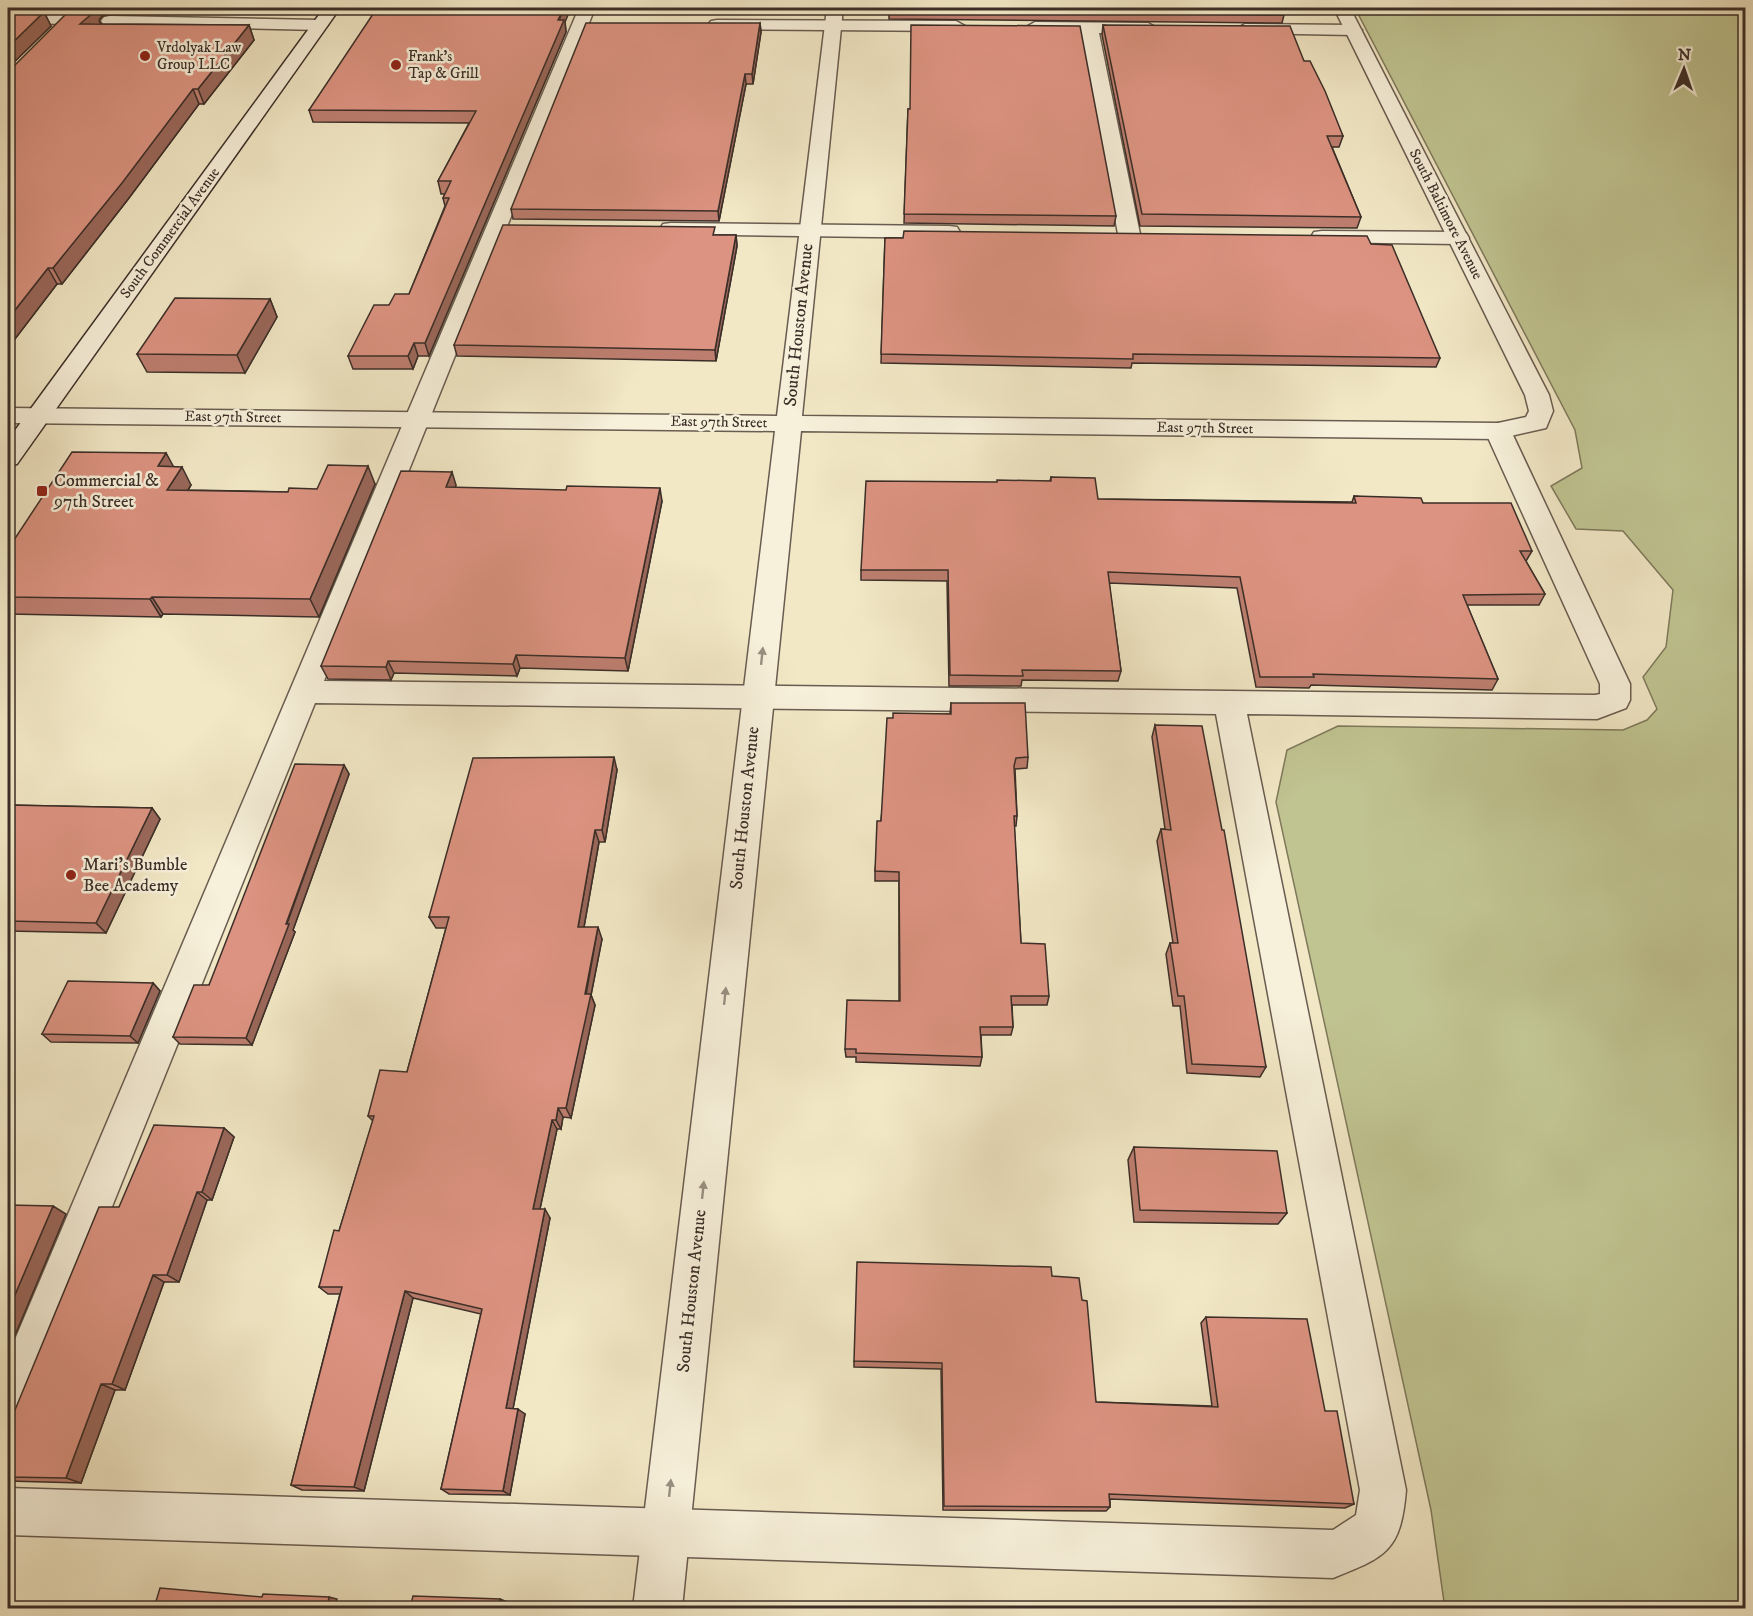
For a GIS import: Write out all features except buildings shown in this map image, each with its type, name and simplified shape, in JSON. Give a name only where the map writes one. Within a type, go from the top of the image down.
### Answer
[{"type":"street","name":"South Commercial Avenue","points":[[8,458],[332,8]]},
{"type":"street","name":"South Baltimore Avenue","points":[[1342,8],[1537,395],[1541,411],[1537,423]]},
{"type":"street","points":[[8,18],[76,13]]},
{"type":"street","points":[[55,34],[76,13]]},
{"type":"street","points":[[695,24],[834,16],[975,27]]},
{"type":"street","name":"South Houston Avenue","points":[[657,1608],[834,16]]},
{"type":"street","points":[[8,1408],[417,419],[508,227],[590,18]]},
{"type":"street","points":[[110,21],[319,26]]},
{"type":"street","points":[[1021,27],[1160,28]]},
{"type":"street","points":[[1089,28],[1129,234]]},
{"type":"street","points":[[1230,29],[1353,30]]},
{"type":"street","points":[[647,229],[967,232]]},
{"type":"street","points":[[1106,234],[1152,235]]},
{"type":"street","points":[[1302,236],[1458,238]]},
{"type":"street","name":"East 97th Street","points":[[8,415],[1498,431],[1537,423]]},
{"type":"street","points":[[304,692],[1598,707],[1615,700],[1615,684],[1498,431]]},
{"type":"street","points":[[8,1512],[1333,1554],[1365,1542],[1381,1520],[1383,1490],[1229,701]]},
{"type":"green space","points":[[1355,8],[1745,8],[1745,1608],[1418,1608],[1444,1602],[1431,1510],[1276,802],[1287,750],[1338,726],[1623,730],[1647,720],[1657,709],[1643,677],[1666,647],[1673,590],[1623,531],[1576,529],[1551,486],[1582,468],[1575,430]]},
{"type":"place","name":"Vrdolyak Law Group LLC","points":[[145,56]]},
{"type":"place","name":"Frank's Tap & Grill","points":[[396,65]]},
{"type":"place","name":"Commercial & 97th Street","points":[[42,491]]},
{"type":"place","name":"Mari's Bumble Bee Academy","points":[[71,875]]}]
